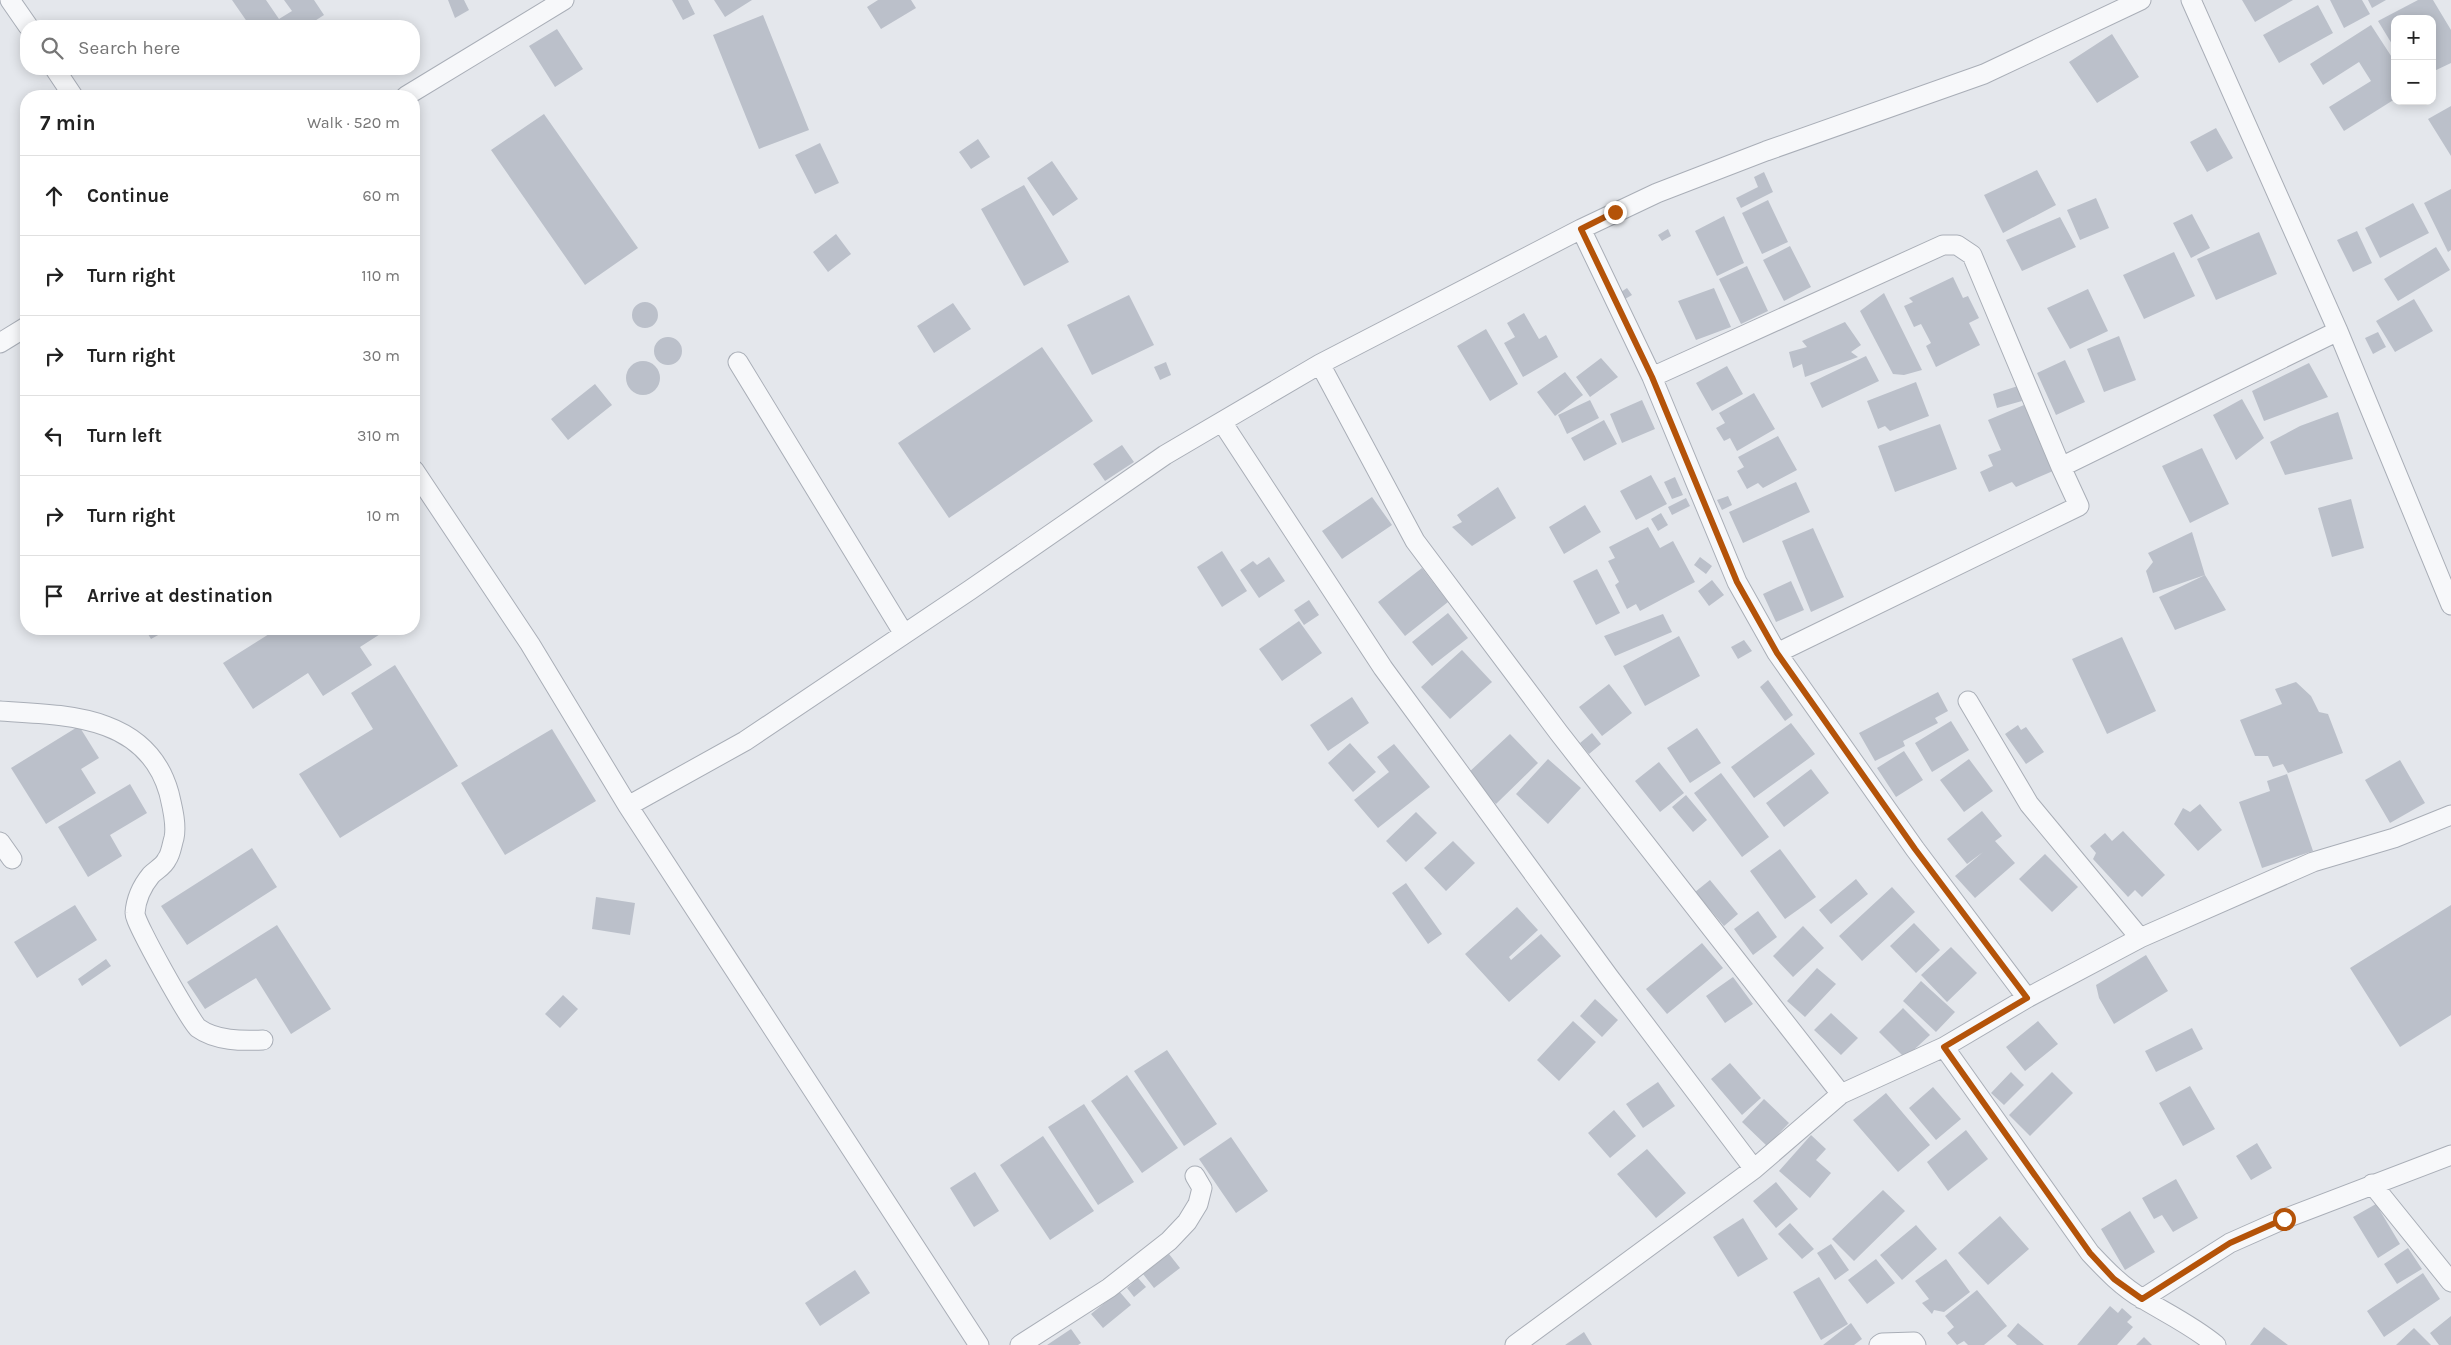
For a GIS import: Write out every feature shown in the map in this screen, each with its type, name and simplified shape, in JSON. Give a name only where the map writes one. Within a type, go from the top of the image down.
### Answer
[{"type":"street","points":[[10,0],[24,20]]},
{"type":"street","points":[[416,90],[564,0]]},
{"type":"street","points":[[628,806],[745,740],[904,634],[1165,455],[1320,364],[1581,229],[1657,193],[1766,151],[1984,74],[2141,0]]},
{"type":"street","points":[[2191,0],[2338,331],[2449,596]]},
{"type":"street","points":[[59,75],[69,90]]},
{"type":"street","points":[[1581,229],[1652,377],[1737,582],[1777,653],[1915,849],[2027,998]]},
{"type":"street","points":[[1652,377],[1943,245],[1957,245],[1972,255],[2060,467],[2079,506],[1777,653]]},
{"type":"street","points":[[0,343],[20,331]]},
{"type":"street","points":[[2060,467],[2338,331]]},
{"type":"street","points":[[738,362],[904,634]]},
{"type":"street","points":[[1320,364],[1415,542],[1559,732],[1841,1094]]},
{"type":"street","points":[[1222,422],[1383,668],[1609,977],[1754,1168]]},
{"type":"street","points":[[420,479],[530,644],[628,806],[979,1345]]},
{"type":"street","points":[[1968,701],[2029,804],[2140,938]]},
{"type":"street","points":[[0,711],[61,714],[98,722],[130,737],[164,776],[173,809],[175,835],[167,860],[151,876],[139,894],[134,915],[142,934],[196,1027],[218,1037],[244,1041],[263,1040]]},
{"type":"street","points":[[1515,1345],[1754,1168],[1841,1094],[1944,1047],[2027,998],[2140,938],[2313,862],[2394,838],[2451,815]]},
{"type":"street","points":[[0,842],[12,859]]},
{"type":"street","points":[[1944,1047],[2090,1253],[2114,1279],[2204,1341]]},
{"type":"street","points":[[2142,1299],[2230,1243],[2284,1219],[2451,1155]]},
{"type":"street","points":[[1020,1345],[1109,1288],[1169,1241],[1187,1222],[1198,1204],[1202,1188],[1195,1176]]},
{"type":"street","points":[[2372,1184],[2451,1282]]},
{"type":"street","points":[[1879,1345],[1882,1343],[1914,1342],[1916,1345]]},
{"type":"building","points":[[232,0],[266,0],[279,19],[292,11],[284,0],[314,0],[324,15],[316,20],[246,20]]},
{"type":"building","points":[[448,0],[464,0],[469,10],[455,18]]},
{"type":"building","points":[[672,0],[688,0],[695,14],[683,20]]},
{"type":"building","points":[[714,0],[752,0],[725,17]]},
{"type":"building","points":[[878,0],[911,0],[916,8],[881,29],[867,7]]},
{"type":"building","points":[[2242,0],[2293,0],[2255,22]]},
{"type":"building","points":[[2330,0],[2362,0],[2370,14],[2344,28]]},
{"type":"building","points":[[2368,0],[2386,0],[2372,8]]},
{"type":"building","points":[[2418,0],[2433,0],[2451,30],[2451,63],[2436,70],[2436,15],[2391,15],[2391,42],[2378,21]]},
{"type":"building","points":[[2318,5],[2333,33],[2279,63],[2263,35]]},
{"type":"building","points":[[763,15],[809,130],[759,149],[713,35]]},
{"type":"building","points":[[2371,25],[2391,56],[2391,102],[2344,131],[2329,107],[2371,81],[2359,62],[2323,85],[2310,64]]},
{"type":"building","points":[[557,29],[583,69],[555,87],[529,46]]},
{"type":"building","points":[[2112,34],[2139,77],[2097,103],[2069,62]]},
{"type":"building","points":[[2451,106],[2451,156],[2428,119]]},
{"type":"building","points":[[544,114],[638,248],[585,285],[491,150]]},
{"type":"building","points":[[2216,128],[2233,158],[2207,172],[2190,142]]},
{"type":"building","points":[[978,139],[990,157],[971,169],[959,152]]},
{"type":"building","points":[[820,143],[839,183],[815,194],[795,155]]},
{"type":"building","points":[[1052,161],[1078,199],[1053,216],[1027,178]]},
{"type":"building","points":[[2037,170],[2056,205],[2003,233],[1984,195]]},
{"type":"building","points":[[1764,172],[1773,192],[1741,208],[1736,198],[1758,187],[1754,177]]},
{"type":"building","points":[[1024,185],[1069,262],[1024,286],[981,209]]},
{"type":"building","points":[[2451,189],[2451,250],[2448,252],[2424,203]]},
{"type":"building","points":[[2096,198],[2109,228],[2080,240],[2067,210]]},
{"type":"building","points":[[1768,200],[1788,242],[1762,254],[1742,213]]},
{"type":"building","points":[[2413,203],[2429,233],[2380,258],[2365,228]]},
{"type":"building","points":[[2192,214],[2210,248],[2191,258],[2173,223]]},
{"type":"building","points":[[1724,216],[1744,263],[1717,276],[1695,231]]},
{"type":"building","points":[[2060,217],[2076,247],[2022,271],[2006,240]]},
{"type":"building","points":[[1668,229],[1671,236],[1662,241],[1658,235]]},
{"type":"building","points":[[2357,231],[2372,263],[2353,272],[2337,240]]},
{"type":"building","points":[[2259,232],[2277,274],[2216,300],[2197,259]]},
{"type":"building","points":[[836,234],[851,254],[828,272],[813,252]]},
{"type":"building","points":[[1790,246],[1811,287],[1784,301],[1763,260]]},
{"type":"building","points":[[2436,247],[2450,270],[2398,301],[2384,279]]},
{"type":"building","points":[[2174,252],[2195,296],[2144,319],[2123,275]]},
{"type":"building","points":[[1747,266],[1768,311],[1741,324],[1719,279]]},
{"type":"building","points":[[1953,277],[1963,298],[1968,296],[1979,318],[1969,323],[1980,345],[1936,367],[1926,346],[1931,343],[1921,324],[1914,327],[1904,306],[1913,302],[1909,298]]},
{"type":"building","points":[[1627,288],[1632,295],[1625,299],[1621,292]]},
{"type":"building","points":[[1714,288],[1731,327],[1696,340],[1678,301]]},
{"type":"building","points":[[2088,289],[2108,331],[2070,349],[2047,308]]},
{"type":"building","points":[[1884,293],[1922,370],[1904,375],[1893,374],[1860,311]]},
{"type":"building","points":[[1129,295],[1154,345],[1092,375],[1067,325]]},
{"type":"building","points":[[2414,299],[2433,331],[2395,352],[2376,321]]},
{"type":"building","points":[[645,302],[654,306],[658,315],[654,324],[645,328],[636,324],[632,315],[636,306]]},
{"type":"building","points":[[953,303],[971,329],[934,353],[917,326]]},
{"type":"building","points":[[1524,313],[1539,339],[1546,335],[1558,357],[1523,377],[1504,343],[1515,337],[1507,323]]},
{"type":"building","points":[[1845,322],[1861,345],[1851,352],[1858,357],[1805,377],[1802,364],[1793,368],[1789,352],[1807,347],[1802,341]]},
{"type":"building","points":[[1486,329],[1518,384],[1490,401],[1457,346]]},
{"type":"building","points":[[2378,332],[2386,347],[2373,354],[2365,338]]},
{"type":"building","points":[[2119,336],[2136,380],[2104,392],[2087,349]]},
{"type":"building","points":[[668,337],[678,341],[682,351],[678,361],[668,365],[658,361],[654,351],[658,341]]},
{"type":"building","points":[[1042,347],[1093,421],[949,518],[898,443]]},
{"type":"building","points":[[1866,356],[1879,381],[1822,408],[1810,383]]},
{"type":"building","points":[[1601,358],[1618,377],[1590,397],[1576,377]]},
{"type":"building","points":[[2065,360],[2085,402],[2056,415],[2037,373]]},
{"type":"building","points":[[643,361],[650,362],[655,366],[659,371],[659,385],[655,390],[650,394],[643,395],[636,394],[631,390],[627,385],[626,378],[627,371],[631,366],[636,362]]},
{"type":"building","points":[[1166,362],[1171,375],[1160,380],[1154,367]]},
{"type":"building","points":[[2309,363],[2328,397],[2264,421],[2252,391]]},
{"type":"building","points":[[1727,366],[1743,394],[1712,411],[1696,383]]},
{"type":"building","points":[[1565,372],[1583,395],[1555,416],[1537,392]]},
{"type":"building","points":[[1916,382],[1929,416],[1890,431],[1885,426],[1878,429],[1867,401]]},
{"type":"building","points":[[595,384],[612,405],[568,440],[551,419]]},
{"type":"building","points":[[2018,386],[2022,401],[1997,408],[1993,394]]},
{"type":"building","points":[[1754,393],[1775,429],[1737,451],[1730,438],[1724,441],[1716,428],[1725,423],[1719,413]]},
{"type":"building","points":[[2242,399],[2264,438],[2236,460],[2213,415]]},
{"type":"building","points":[[1590,400],[1599,418],[1567,434],[1558,415]]},
{"type":"building","points":[[1642,400],[1655,429],[1622,443],[1610,414]]},
{"type":"building","points":[[2024,405],[2053,471],[2016,487],[2012,482],[1989,492],[1980,472],[1993,466],[1988,455],[2001,450],[1988,420]]},
{"type":"building","points":[[2338,412],[2353,459],[2285,475],[2270,442],[2300,426]]},
{"type":"building","points":[[1604,420],[1617,444],[1584,461],[1571,438]]},
{"type":"building","points":[[1940,424],[1957,469],[1895,492],[1878,446]]},
{"type":"building","points":[[1778,436],[1797,470],[1763,488],[1758,483],[1747,489],[1737,471],[1744,467],[1738,457]]},
{"type":"building","points":[[1122,445],[1134,462],[1105,481],[1093,464]]},
{"type":"building","points":[[2202,448],[2229,504],[2190,523],[2162,466]]},
{"type":"building","points":[[1651,475],[1667,504],[1636,520],[1620,491]]},
{"type":"building","points":[[1675,477],[1683,495],[1672,499],[1664,482]]},
{"type":"building","points":[[1796,482],[1810,512],[1743,543],[1729,512]]},
{"type":"building","points":[[1498,487],[1516,518],[1472,546],[1452,527],[1462,522],[1457,515]]},
{"type":"building","points":[[1728,496],[1732,505],[1722,510],[1717,500]]},
{"type":"building","points":[[1372,497],[1392,525],[1342,559],[1322,531]]},
{"type":"building","points":[[1686,498],[1690,506],[1672,515],[1668,507]]},
{"type":"building","points":[[2351,499],[2364,548],[2332,557],[2318,508]]},
{"type":"building","points":[[1585,505],[1601,532],[1564,554],[1549,527]]},
{"type":"building","points":[[1661,513],[1668,525],[1658,531],[1651,519]]},
{"type":"building","points":[[1648,527],[1660,548],[1673,541],[1695,582],[1640,611],[1636,604],[1627,609],[1615,585],[1619,582],[1608,561],[1615,558],[1609,547]]},
{"type":"building","points":[[1813,528],[1844,597],[1811,612],[1782,541]]},
{"type":"building","points":[[2192,532],[2205,575],[2153,593],[2146,571],[2153,562],[2148,553]]},
{"type":"building","points":[[1222,551],[1247,591],[1222,607],[1197,567]]},
{"type":"building","points":[[1269,557],[1285,581],[1259,598],[1240,570],[1253,561],[1257,565]]},
{"type":"building","points":[[1700,557],[1712,566],[1706,574],[1694,565]]},
{"type":"building","points":[[1422,568],[1448,602],[1405,636],[1378,602]]},
{"type":"building","points":[[1597,569],[1620,613],[1596,625],[1573,581]]},
{"type":"building","points":[[2205,575],[2226,610],[2175,630],[2159,597]]},
{"type":"building","points":[[1712,580],[1724,595],[1709,606],[1698,591]]},
{"type":"building","points":[[1791,581],[1804,610],[1776,622],[1763,594]]},
{"type":"building","points":[[1309,600],[1319,615],[1304,625],[1294,610]]},
{"type":"building","points":[[1448,613],[1468,638],[1432,666],[1412,642]]},
{"type":"building","points":[[1663,614],[1672,632],[1615,656],[1604,636]]},
{"type":"building","points":[[1299,621],[1322,653],[1282,681],[1259,649]]},
{"type":"building","points":[[149,635],[158,635],[151,639]]},
{"type":"building","points":[[267,635],[379,635],[360,647],[372,665],[323,696],[308,673],[253,709],[223,663]]},
{"type":"building","points":[[1679,636],[1700,676],[1645,706],[1623,666]]},
{"type":"building","points":[[2122,637],[2156,711],[2107,734],[2072,659]]},
{"type":"building","points":[[1744,640],[1752,651],[1738,659],[1731,647]]},
{"type":"building","points":[[1462,650],[1492,682],[1450,719],[1421,687]]},
{"type":"building","points":[[395,665],[458,766],[340,838],[299,774],[373,729],[351,693]]},
{"type":"building","points":[[1768,680],[1793,715],[1785,721],[1760,687]]},
{"type":"building","points":[[2296,682],[2311,696],[2319,712],[2328,714],[2343,753],[2288,773],[2283,764],[2273,767],[2268,756],[2255,756],[2240,720],[2282,704],[2275,689]]},
{"type":"building","points":[[1609,684],[1632,713],[1602,736],[1579,707]]},
{"type":"building","points":[[1938,692],[1948,711],[1935,718],[1938,723],[1903,741],[1905,746],[1875,761],[1859,733]]},
{"type":"building","points":[[1352,697],[1369,723],[1328,751],[1310,725]]},
{"type":"building","points":[[1951,721],[1969,750],[1932,772],[1915,743]]},
{"type":"building","points":[[1791,723],[1815,754],[1754,798],[1731,767]]},
{"type":"building","points":[[2018,725],[2021,730],[2026,727],[2044,752],[2026,764],[2005,734]]},
{"type":"building","points":[[79,726],[99,758],[81,769],[96,793],[46,824],[11,768]]},
{"type":"building","points":[[1697,728],[1721,763],[1690,783],[1667,748]]},
{"type":"building","points":[[552,729],[596,801],[505,855],[461,783]]},
{"type":"building","points":[[1592,733],[1601,744],[1589,754],[1580,743]]},
{"type":"building","points":[[1510,734],[1538,763],[1496,804],[1467,774]]},
{"type":"building","points":[[1350,743],[1376,772],[1353,792],[1328,763]]},
{"type":"building","points":[[1394,744],[1430,787],[1378,828],[1354,800],[1389,772],[1377,757]]},
{"type":"building","points":[[1904,751],[1923,780],[1896,797],[1877,768]]},
{"type":"building","points":[[1548,759],[1581,788],[1548,824],[1516,794]]},
{"type":"building","points":[[1969,759],[1993,791],[1964,812],[1940,780]]},
{"type":"building","points":[[2400,760],[2425,803],[2390,823],[2365,780]]},
{"type":"building","points":[[1659,762],[1684,793],[1660,812],[1635,781]]},
{"type":"building","points":[[1811,769],[1829,793],[1784,827],[1766,803]]},
{"type":"building","points":[[1721,773],[1769,837],[1742,857],[1694,793]]},
{"type":"building","points":[[2287,774],[2313,851],[2262,868],[2239,802],[2270,791],[2267,781]]},
{"type":"building","points":[[130,784],[147,813],[110,835],[122,856],[88,877],[58,827]]},
{"type":"building","points":[[1686,795],[1707,820],[1693,832],[1672,807]]},
{"type":"building","points":[[2200,804],[2222,830],[2198,851],[2174,824],[2183,808],[2190,812]]},
{"type":"building","points":[[1982,811],[2002,836],[1995,841],[2015,863],[1975,898],[1955,876],[1983,852],[1967,864],[1947,839]]},
{"type":"building","points":[[1416,812],[1437,833],[1406,862],[1386,841]]},
{"type":"building","points":[[2123,831],[2165,875],[2142,897],[2135,890],[2128,897],[2093,859],[2096,853],[2090,846],[2105,833],[2112,841]]},
{"type":"building","points":[[1453,841],[1475,863],[1446,891],[1424,868]]},
{"type":"building","points":[[252,848],[277,887],[187,945],[161,906]]},
{"type":"building","points":[[1780,849],[1816,897],[1785,919],[1750,871]]},
{"type":"building","points":[[2045,854],[2078,887],[2052,912],[2019,879]]},
{"type":"building","points":[[1856,879],[1868,894],[1831,924],[1819,910]]},
{"type":"building","points":[[1710,880],[1738,914],[1724,926],[1695,892]]},
{"type":"building","points":[[1406,883],[1442,934],[1428,944],[1392,893]]},
{"type":"building","points":[[1892,887],[1915,912],[1862,961],[1839,936]]},
{"type":"building","points":[[596,897],[635,903],[630,935],[592,929]]},
{"type":"building","points":[[75,905],[97,940],[37,978],[14,942]]},
{"type":"building","points":[[2451,905],[2451,1015],[2400,1047],[2350,968]]},
{"type":"building","points":[[1517,907],[1538,930],[1509,957],[1511,960],[1541,934],[1561,956],[1509,1002],[1465,954]]},
{"type":"building","points":[[1758,911],[1777,937],[1753,955],[1734,929]]},
{"type":"building","points":[[1914,923],[1940,950],[1916,973],[1890,946]]},
{"type":"building","points":[[277,925],[331,1009],[291,1034],[256,978],[205,1009],[187,982]]},
{"type":"building","points":[[1803,926],[1824,948],[1793,977],[1773,956]]},
{"type":"building","points":[[1702,943],[1723,968],[1667,1014],[1646,989]]},
{"type":"building","points":[[1951,947],[1977,973],[1947,1002],[1921,975]]},
{"type":"building","points":[[2146,955],[2168,991],[2114,1024],[2099,998],[2096,985]]},
{"type":"building","points":[[106,959],[111,966],[82,986],[78,979]]},
{"type":"building","points":[[1817,968],[1836,984],[1805,1017],[1787,1001]]},
{"type":"building","points":[[1733,977],[1753,1004],[1725,1023],[1706,996]]},
{"type":"building","points":[[1921,981],[1955,1012],[1936,1032],[1903,1001]]},
{"type":"building","points":[[563,995],[578,1009],[560,1028],[545,1014]]},
{"type":"building","points":[[1595,999],[1618,1020],[1602,1037],[1580,1016]]},
{"type":"building","points":[[1903,1008],[1930,1035],[1905,1058],[1879,1032]]},
{"type":"building","points":[[1831,1013],[1858,1038],[1841,1055],[1814,1030]]},
{"type":"building","points":[[1573,1021],[1596,1042],[1559,1081],[1537,1060]]},
{"type":"building","points":[[2038,1021],[2058,1044],[2025,1071],[2006,1047]]},
{"type":"building","points":[[2192,1028],[2203,1049],[2156,1072],[2145,1051]]},
{"type":"building","points":[[1167,1050],[1217,1124],[1184,1146],[1134,1071]]},
{"type":"building","points":[[1730,1063],[1761,1098],[1742,1115],[1711,1079]]},
{"type":"building","points":[[2011,1072],[2024,1085],[2004,1105],[1991,1093]]},
{"type":"building","points":[[2052,1072],[2073,1093],[2030,1136],[2009,1115]]},
{"type":"building","points":[[1127,1075],[1178,1148],[1142,1173],[1091,1101]]},
{"type":"building","points":[[1658,1082],[1675,1106],[1643,1128],[1626,1104]]},
{"type":"building","points":[[2190,1086],[2215,1129],[2183,1146],[2159,1103]]},
{"type":"building","points":[[1933,1087],[1961,1119],[1936,1140],[1909,1108]]},
{"type":"building","points":[[1886,1093],[1930,1145],[1898,1172],[1853,1120]]},
{"type":"building","points":[[1764,1099],[1789,1123],[1767,1146],[1742,1122]]},
{"type":"building","points":[[1084,1104],[1134,1182],[1098,1205],[1048,1127]]},
{"type":"building","points":[[1614,1110],[1636,1136],[1610,1158],[1588,1133]]},
{"type":"building","points":[[1966,1130],[1988,1159],[1948,1191],[1927,1162]]},
{"type":"building","points":[[1811,1135],[1826,1149],[1816,1160],[1831,1173],[1810,1198],[1779,1171]]},
{"type":"building","points":[[1043,1136],[1094,1211],[1050,1240],[1000,1165]]},
{"type":"building","points":[[1231,1137],[1268,1191],[1236,1213],[1199,1159]]},
{"type":"building","points":[[2257,1143],[2272,1168],[2251,1180],[2236,1156]]},
{"type":"building","points":[[1647,1149],[1686,1193],[1656,1218],[1617,1174]]},
{"type":"building","points":[[975,1172],[999,1211],[974,1227],[950,1188]]},
{"type":"building","points":[[2176,1179],[2198,1218],[2173,1232],[2162,1215],[2154,1219],[2142,1198]]},
{"type":"building","points":[[1776,1182],[1798,1209],[1776,1228],[1753,1201]]},
{"type":"building","points":[[1883,1190],[1905,1211],[1854,1261],[1832,1239]]},
{"type":"building","points":[[2376,1204],[2400,1244],[2378,1258],[2353,1217]]},
{"type":"building","points":[[2130,1211],[2155,1252],[2125,1270],[2101,1229]]},
{"type":"building","points":[[2000,1216],[2029,1249],[1988,1285],[1958,1253]]},
{"type":"building","points":[[1743,1218],[1768,1259],[1738,1277],[1713,1237]]},
{"type":"building","points":[[1790,1223],[1814,1249],[1802,1259],[1778,1234]]},
{"type":"building","points":[[1916,1225],[1937,1249],[1902,1280],[1880,1255]]},
{"type":"building","points":[[1831,1244],[1849,1270],[1835,1280],[1817,1253]]},
{"type":"building","points":[[2408,1248],[2422,1269],[2397,1284],[2384,1264]]},
{"type":"building","points":[[1169,1254],[1180,1268],[1154,1288],[1143,1274]]},
{"type":"building","points":[[1876,1259],[1895,1283],[1867,1304],[1848,1280]]},
{"type":"building","points":[[1946,1259],[1970,1292],[1944,1312],[1934,1310],[1932,1314],[1922,1303],[1929,1299],[1915,1281]]},
{"type":"building","points":[[855,1270],[870,1293],[820,1326],[805,1303]]},
{"type":"building","points":[[2423,1273],[2440,1299],[2384,1337],[2367,1311]]},
{"type":"building","points":[[1819,1277],[1848,1324],[1821,1340],[1793,1292]]},
{"type":"building","points":[[1138,1278],[1146,1287],[1134,1297],[1127,1288]]},
{"type":"building","points":[[1977,1290],[2007,1326],[1984,1345],[1968,1345],[1964,1341],[1957,1345],[1947,1333],[1954,1327],[1945,1316]]},
{"type":"building","points":[[1119,1291],[1131,1305],[1103,1328],[1091,1314]]},
{"type":"building","points":[[2110,1306],[2118,1313],[2122,1308],[2132,1317],[2127,1322],[2133,1327],[2117,1345],[2077,1345]]},
{"type":"building","points":[[2451,1316],[2451,1345],[2439,1345],[2430,1333]]},
{"type":"building","points":[[1851,1323],[1862,1339],[1854,1345],[1823,1345]]},
{"type":"building","points":[[2018,1323],[2044,1345],[2017,1345],[2007,1336]]},
{"type":"building","points":[[2264,1327],[2288,1345],[2250,1345]]},
{"type":"building","points":[[2414,1328],[2431,1345],[2396,1345]]},
{"type":"building","points":[[1071,1329],[1081,1343],[1078,1345],[1047,1345]]},
{"type":"building","points":[[1584,1332],[1592,1345],[1565,1345]]},
{"type":"building","points":[[2144,1337],[2152,1345],[2136,1345]]},
{"type":"route","points":[[1615,212],[1581,229],[1652,377],[1737,582],[1777,653],[1915,849],[2027,998],[1944,1047],[2090,1253],[2114,1279],[2142,1299],[2230,1243],[2284,1219]]}]
